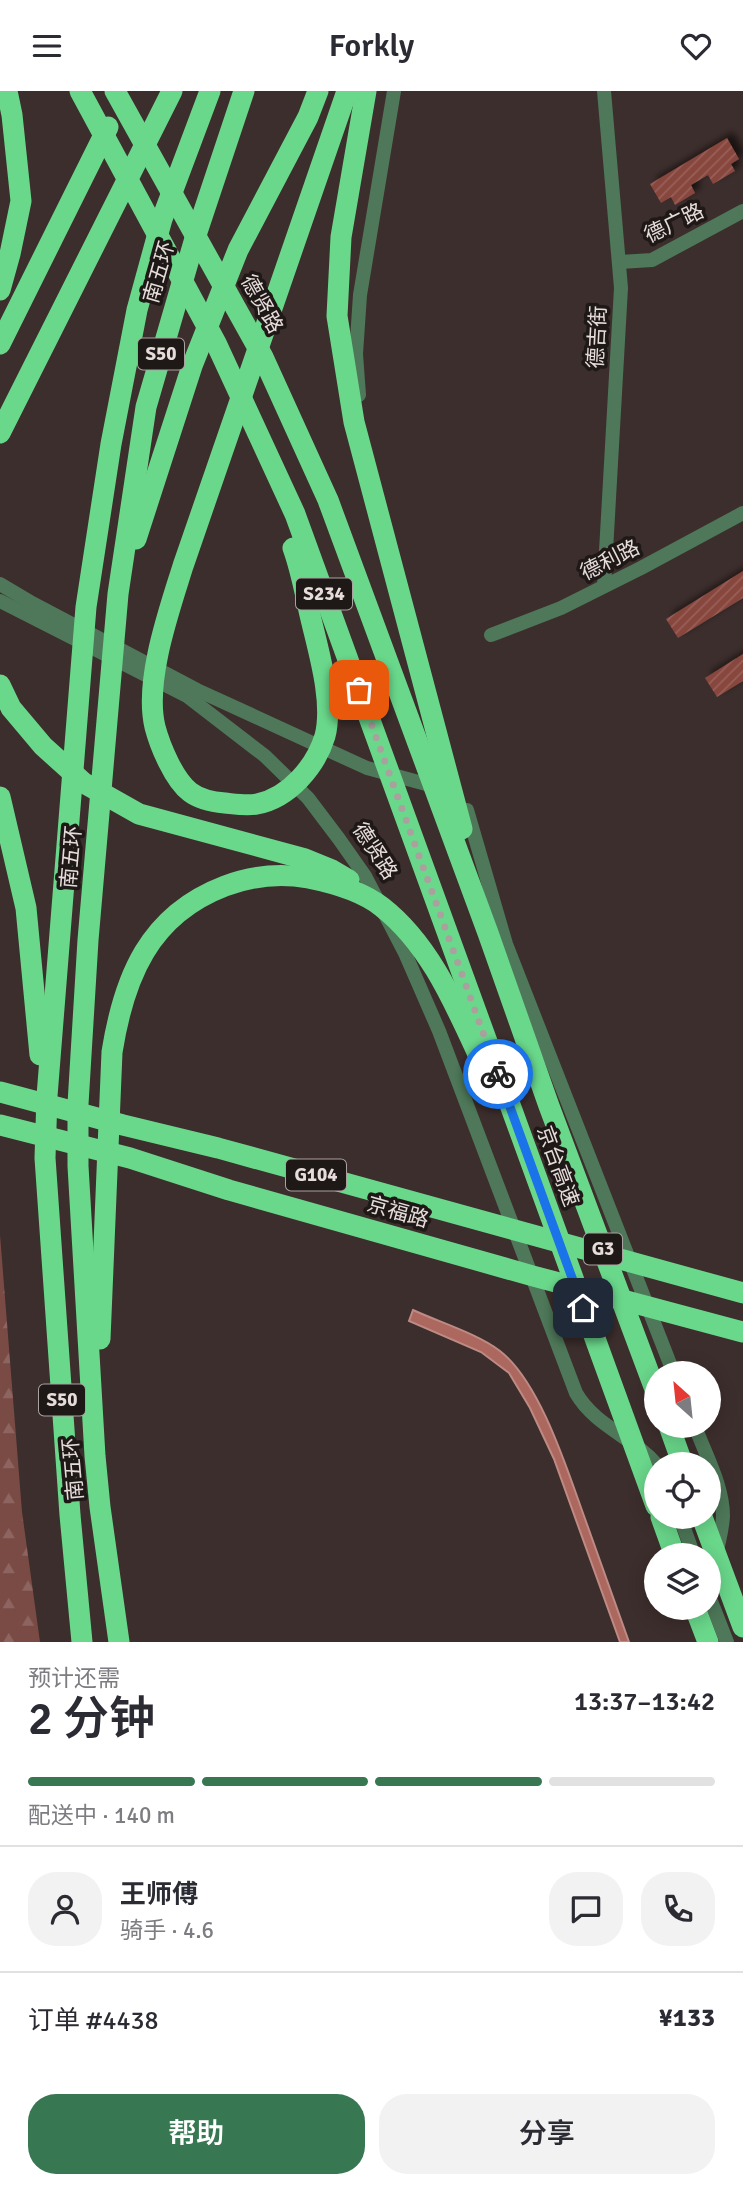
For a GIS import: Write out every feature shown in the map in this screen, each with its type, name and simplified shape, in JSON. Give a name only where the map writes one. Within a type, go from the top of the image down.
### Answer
[{"type":"highway","points":[[0,290],[22,201],[7,91]]},
{"type":"highway","name":"德贤路","points":[[80,91],[229,369],[295,514],[514,1119]]},
{"type":"highway","name":"德贤路","points":[[115,91],[263,357],[328,500],[549,1106]]},
{"type":"highway","points":[[0,344],[126,91]]},
{"type":"highway","points":[[0,433],[172,91]]},
{"type":"highway","name":"南五环","points":[[82,1642],[70,1515],[45,1157],[47,1095],[86,607],[111,444],[138,310],[162,219],[210,91]]},
{"type":"highway","name":"南五环","points":[[119,1642],[95,1457],[78,1166],[78,1104],[88,940],[118,594],[146,407],[196,236],[244,91]]},
{"type":"highway","points":[[118,594],[207,327],[239,250],[308,117],[318,91]]},
{"type":"highway","points":[[229,369],[299,563],[328,712],[324,736],[304,776],[274,798],[256,804],[212,802],[189,792],[174,773],[155,726],[153,690],[163,631],[183,566],[347,91]]},
{"type":"highway","points":[[366,91],[344,222],[337,316],[354,422],[488,933]]},
{"type":"highway","points":[[0,685],[12,708],[43,746],[84,783],[139,814],[305,859],[332,870],[355,884],[407,930],[450,993],[546,1205]]},
{"type":"highway","points":[[0,797],[26,908],[40,1054],[47,1095]]},
{"type":"highway","points":[[95,1457],[112,1052],[118,1012],[142,956],[173,916],[193,901],[239,881],[270,875],[298,876],[351,890],[380,906]]},
{"type":"highway","name":"京福路","points":[[0,1092],[218,1148],[743,1293]]},
{"type":"highway","name":"京台高速","points":[[549,1106],[644,1361]]},
{"type":"highway","name":"京台高速","points":[[514,1119],[644,1473]]},
{"type":"highway","name":"京福路","points":[[0,1125],[130,1159],[229,1190],[533,1276],[743,1332]]},
{"type":"highway","points":[[706,1529],[743,1627]]},
{"type":"highway","points":[[700,1620],[708,1642]]},
{"type":"street","points":[[394,91],[357,323],[358,386],[366,441],[412,622],[506,944],[669,1361]]},
{"type":"street","name":"德吉街","points":[[604,91],[621,288],[604,586]]},
{"type":"street","name":"德广路","points":[[620,262],[652,260],[743,211]]},
{"type":"street","name":"德利路","points":[[491,635],[561,608],[743,513]]},
{"type":"street","points":[[0,584],[197,689],[367,768],[462,794]]},
{"type":"street","name":"德贤路","points":[[0,601],[187,696],[265,756],[308,798],[365,876],[405,953],[439,1031],[576,1393],[584,1407],[596,1418],[645,1452]]},
{"type":"street","points":[[700,1439],[717,1484],[723,1514],[717,1543]]},
{"type":"street","points":[[718,1620],[727,1642]]},
{"type":"green space","points":[[0,1235],[22,1512],[40,1642],[0,1642]]},
{"type":"shaded area","points":[[413,1310],[491,1345],[514,1365],[528,1383],[551,1427],[629,1642],[620,1642],[554,1459],[530,1408],[509,1373],[481,1352],[409,1321]]},
{"type":"building","points":[[727,138],[739,159],[731,164],[735,171],[713,184],[708,175],[691,185],[695,193],[675,205],[671,197],[661,203],[650,184]]},
{"type":"building","points":[[743,571],[743,598],[678,638],[666,619]]},
{"type":"building","points":[[743,654],[743,681],[717,697],[705,678]]},
{"type":"way so far","points":[[359,690],[498,1074]]},
{"type":"route","points":[[498,1074],[583,1308]]}]
